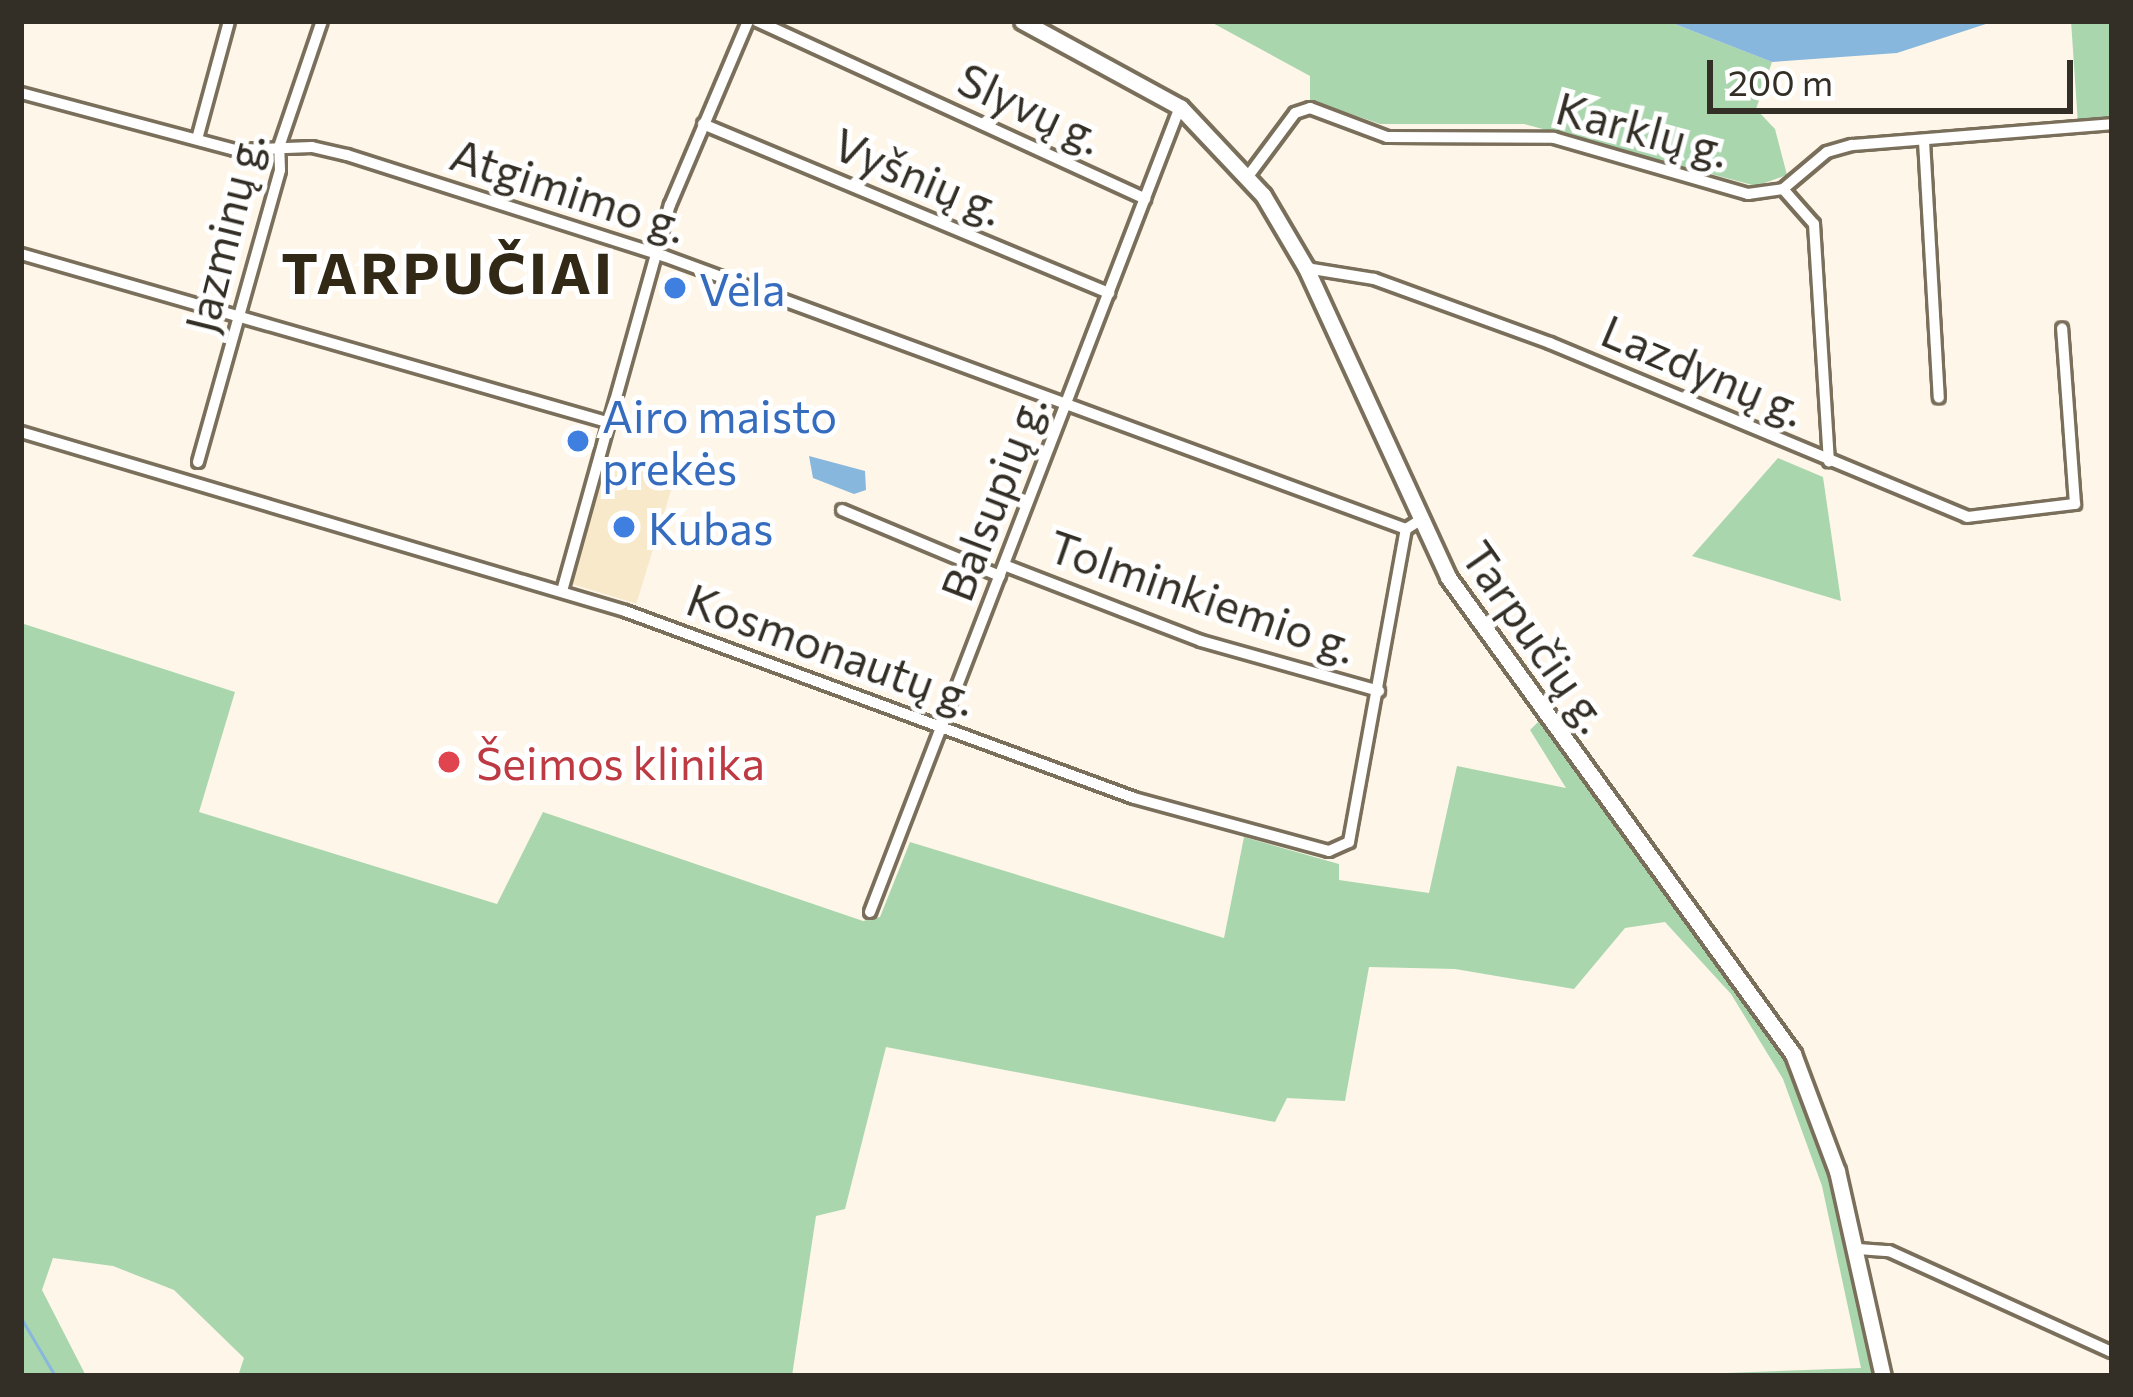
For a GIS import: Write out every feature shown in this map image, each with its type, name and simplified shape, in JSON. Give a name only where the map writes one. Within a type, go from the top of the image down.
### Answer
[{"type":"main road","name":"Tarpučių g.","points":[[1022,21],[1180,107],[1249,175],[1306,268],[1412,525],[1793,1054],[1858,1249],[1882,1376]]},
{"type":"street","points":[[197,139],[229,21]]},
{"type":"street","name":"Jazminų g.","points":[[198,462],[280,170],[279,147],[322,21]]},
{"type":"street","points":[[562,591],[656,253],[703,124],[752,21]]},
{"type":"street","name":"Slyvų g.","points":[[752,21],[1144,199]]},
{"type":"street","name":"Atgimimo g.","points":[[21,93],[235,150],[279,147],[346,155],[656,253],[1412,525]]},
{"type":"street","name":"Balsupių g.","points":[[870,913],[1180,107]]},
{"type":"street","name":"Karklų g.","points":[[1249,175],[1294,112],[1310,108],[1387,137],[1526,133],[1748,194],[1783,189],[1827,152],[2112,124]]},
{"type":"street","name":"Vyšnių g.","points":[[703,124],[1109,293]]},
{"type":"street","points":[[1924,141],[1939,398]]},
{"type":"street","points":[[1783,189],[1814,224],[1829,462]]},
{"type":"street","points":[[21,254],[610,423]]},
{"type":"street","name":"Lazdynų g.","points":[[1306,268],[1374,279],[1550,343],[1954,515],[2074,504],[2062,328]]},
{"type":"street","name":"Kosmonautų g.","points":[[21,433],[562,591],[1133,798],[1340,850],[1349,842],[1379,691]]},
{"type":"street","name":"Tolminkiemio g.","points":[[842,510],[1201,640],[1379,691]]},
{"type":"street","points":[[1379,691],[1412,525]]},
{"type":"street","points":[[1858,1249],[1889,1251],[2112,1352]]},
{"type":"shaded area","points":[[608,457],[675,477],[636,604],[569,583]]},
{"type":"green space","points":[[1209,21],[1667,21],[1772,62],[1756,109],[1775,129],[1787,175],[1756,186],[1524,124],[1380,124],[1310,100],[1310,76]]},
{"type":"green space","points":[[2071,21],[2112,21],[2112,119],[2078,124]]},
{"type":"green space","points":[[1778,458],[1823,477],[1841,601],[1692,556]]},
{"type":"green space","points":[[21,623],[235,692],[199,812],[497,904],[543,812],[863,921],[880,917],[910,842],[1224,938],[1244,837],[1339,864],[1339,880],[1429,893],[1457,766],[1566,788],[1530,730],[1540,720],[1799,1079],[1838,1195],[1876,1376],[1646,1376],[1861,1368],[1822,1186],[1783,1079],[1731,994],[1665,922],[1625,928],[1574,989],[1455,969],[1369,967],[1345,1101],[1287,1098],[1275,1122],[886,1047],[845,1209],[816,1216],[792,1376],[238,1376],[244,1358],[174,1290],[113,1266],[53,1258],[42,1290],[86,1376],[21,1376]]},
{"type":"water","points":[[1667,21],[1995,21],[1897,53],[1772,62]]},
{"type":"water","points":[[809,456],[865,471],[866,490],[854,494],[813,478]]},
{"type":"waterway","points":[[21,1318],[55,1376]]},
{"type":"place","name":"Vėla","points":[[675,288]]},
{"type":"place","name":"Airo maisto prekės","points":[[578,441]]},
{"type":"place","name":"Kubas","points":[[624,527]]},
{"type":"place","name":"Šeimos klinika","points":[[449,762]]},
{"type":"district","name":"TARPUČIAI","points":[[448,272]]}]
